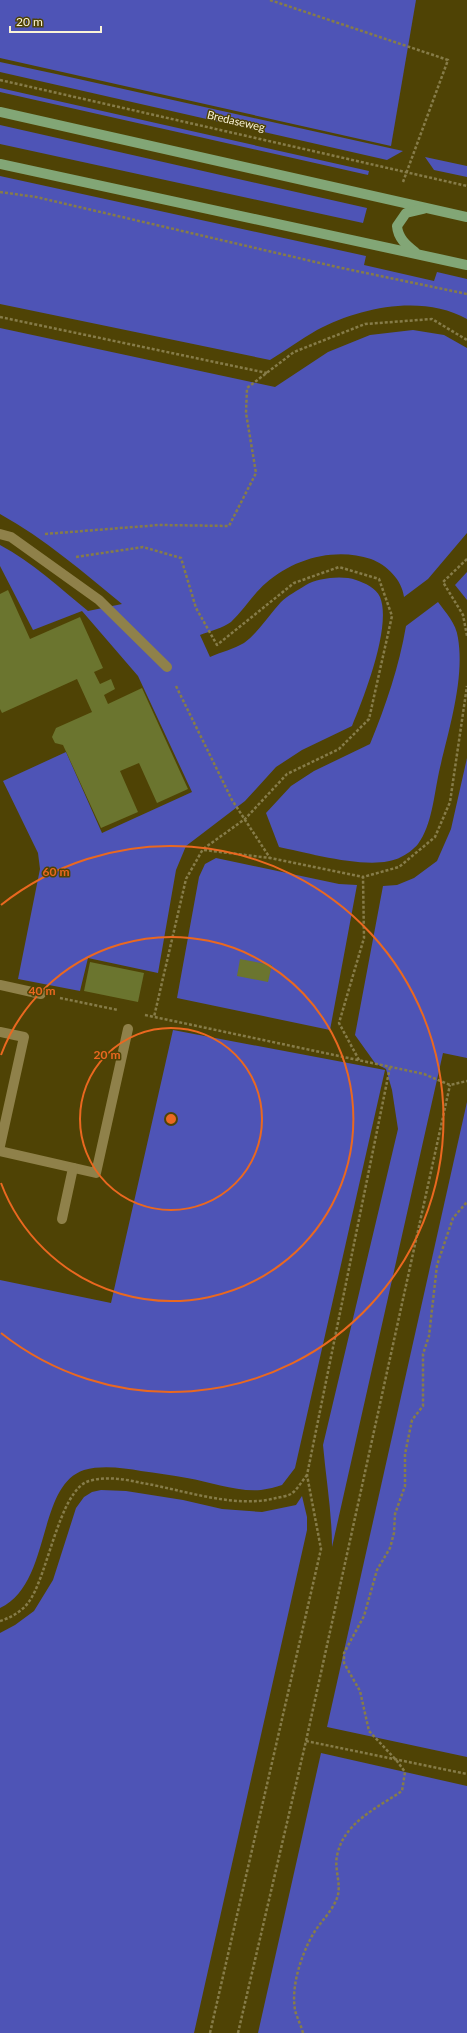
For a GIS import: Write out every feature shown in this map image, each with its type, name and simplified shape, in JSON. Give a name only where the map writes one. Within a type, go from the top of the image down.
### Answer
[{"type":"main road","points":[[0,112],[467,217]]},
{"type":"main road","points":[[0,164],[467,266]]},
{"type":"main road","points":[[417,254],[404,244],[398,234],[396,226],[406,213],[427,208]]},
{"type":"street","points":[[0,534],[11,537],[99,600],[168,667]]},
{"type":"street","points":[[0,985],[41,994]]},
{"type":"street","points":[[0,1151],[96,1173],[128,1029]]},
{"type":"street","points":[[0,1032],[24,1037],[0,1146]]},
{"type":"street","points":[[62,1219],[73,1168]]},
{"type":"path","points":[[270,0],[448,60],[397,201]]},
{"type":"path","name":"Bredaseweg","points":[[0,80],[467,186]]},
{"type":"path","points":[[0,192],[36,198],[337,267],[467,294]]},
{"type":"path","points":[[0,317],[267,373]]},
{"type":"path","points":[[11,537],[159,525],[229,526],[256,473],[246,413],[247,388],[294,352],[365,324],[432,320],[467,340]]},
{"type":"path","points":[[43,560],[97,555],[143,547],[181,558],[196,608],[217,645],[294,583],[339,568],[379,579],[392,616],[369,719],[339,749],[287,774],[245,819],[203,849],[186,879],[154,1017]]},
{"type":"path","points":[[467,559],[443,582],[463,615],[467,636]]},
{"type":"path","points":[[168,667],[232,800],[270,858]]},
{"type":"path","points":[[203,849],[270,858],[363,877],[399,867],[435,837],[450,802],[467,686]]},
{"type":"path","points":[[359,1061],[339,1023],[364,938],[363,877]]},
{"type":"path","points":[[41,994],[123,1011]]},
{"type":"path","points":[[138,1014],[424,1074],[450,1085],[467,1081]]},
{"type":"path","points":[[210,2033],[321,1549],[307,1475],[390,1067]]},
{"type":"path","points":[[238,2033],[306,1741],[450,1085]]},
{"type":"path","points":[[303,2033],[295,2010],[296,1990],[301,1962],[312,1936],[337,1899],[339,1890],[337,1856],[344,1838],[354,1823],[402,1791],[405,1772],[397,1761],[369,1731],[360,1691],[344,1663],[344,1653],[364,1616],[377,1570],[390,1548],[394,1533],[395,1514],[405,1486],[405,1454],[412,1420],[423,1406],[423,1354],[429,1336],[437,1265],[453,1218],[467,1202]]},
{"type":"path","points":[[0,1621],[10,1618],[27,1604],[41,1576],[68,1502],[75,1489],[86,1482],[101,1478],[126,1480],[183,1490],[222,1500],[263,1501],[292,1494],[307,1475]]},
{"type":"path","points":[[306,1741],[397,1761],[467,1774]]},
{"type":"shaded area","points":[[0,0],[416,0],[391,146],[0,58]]},
{"type":"shaded area","points":[[0,62],[403,151],[387,160],[0,72]]},
{"type":"shaded area","points":[[0,88],[369,171],[368,175],[0,92]]},
{"type":"shaded area","points":[[0,125],[367,208],[363,223],[0,144]]},
{"type":"shaded area","points":[[425,157],[467,166],[467,177],[434,170]]},
{"type":"shaded area","points":[[0,176],[366,256],[364,265],[434,281],[437,272],[467,279],[467,319],[450,311],[412,305],[392,306],[372,310],[352,315],[317,330],[270,360],[0,304]]},
{"type":"shaded area","points":[[0,328],[275,387],[328,352],[370,335],[413,330],[444,335],[467,348],[467,533],[428,579],[404,597],[403,591],[393,574],[383,565],[371,559],[344,554],[316,557],[302,561],[277,574],[261,587],[231,622],[220,628],[200,635],[210,657],[244,643],[259,629],[283,600],[306,585],[330,578],[350,578],[370,586],[380,597],[383,610],[380,643],[363,698],[352,726],[302,750],[276,767],[245,801],[186,846],[176,870],[158,973],[88,958],[80,991],[18,979],[40,869],[38,853],[3,781],[66,752],[102,833],[192,792],[138,676],[82,611],[33,630],[0,566],[0,545],[35,567],[88,611],[122,604],[48,545],[0,514]]},
{"type":"shaded area","points":[[467,572],[467,600],[455,585]]},
{"type":"shaded area","points":[[438,602],[450,618],[457,633],[460,654],[459,671],[451,723],[439,772],[432,810],[423,836],[418,844],[410,852],[401,857],[375,863],[341,860],[279,847],[266,813],[291,786],[314,771],[370,744],[391,686],[400,656],[406,626]]},
{"type":"shaded area","points":[[467,758],[467,1058],[443,1053],[332,1547],[330,1509],[323,1445],[398,1129],[392,1090],[386,1069],[375,1063],[355,1035],[383,886],[397,885],[414,878],[437,861],[451,829]]},
{"type":"shaded area","points":[[216,858],[339,884],[357,885],[330,1030],[177,998],[199,877],[205,864]]},
{"type":"shaded area","points":[[173,1030],[385,1070],[295,1468],[282,1485],[264,1490],[242,1490],[176,1476],[127,1469],[105,1467],[84,1470],[69,1480],[58,1495],[50,1514],[37,1558],[28,1579],[17,1596],[0,1608],[0,1280],[111,1303]]},
{"type":"shaded area","points":[[467,1102],[467,1757],[327,1727]]},
{"type":"shaded area","points":[[101,1490],[126,1491],[183,1500],[222,1509],[262,1512],[296,1505],[302,1496],[307,1517],[307,1530],[194,2033],[0,2033],[0,1633],[15,1625],[34,1611],[53,1580],[76,1508],[84,1497],[92,1492]]},
{"type":"shaded area","points":[[321,1753],[467,1786],[467,2033],[258,2033]]},
{"type":"building","points":[[8,590],[30,639],[80,617],[103,668],[94,672],[100,684],[111,679],[115,689],[104,695],[108,704],[142,688],[188,789],[157,803],[139,763],[120,771],[138,812],[101,828],[63,745],[55,743],[52,737],[56,728],[92,712],[77,679],[2,713],[0,709],[0,594]]},
{"type":"building","points":[[240,959],[272,965],[268,982],[237,976]]},
{"type":"building","points":[[90,962],[144,973],[138,1002],[84,991]]}]
